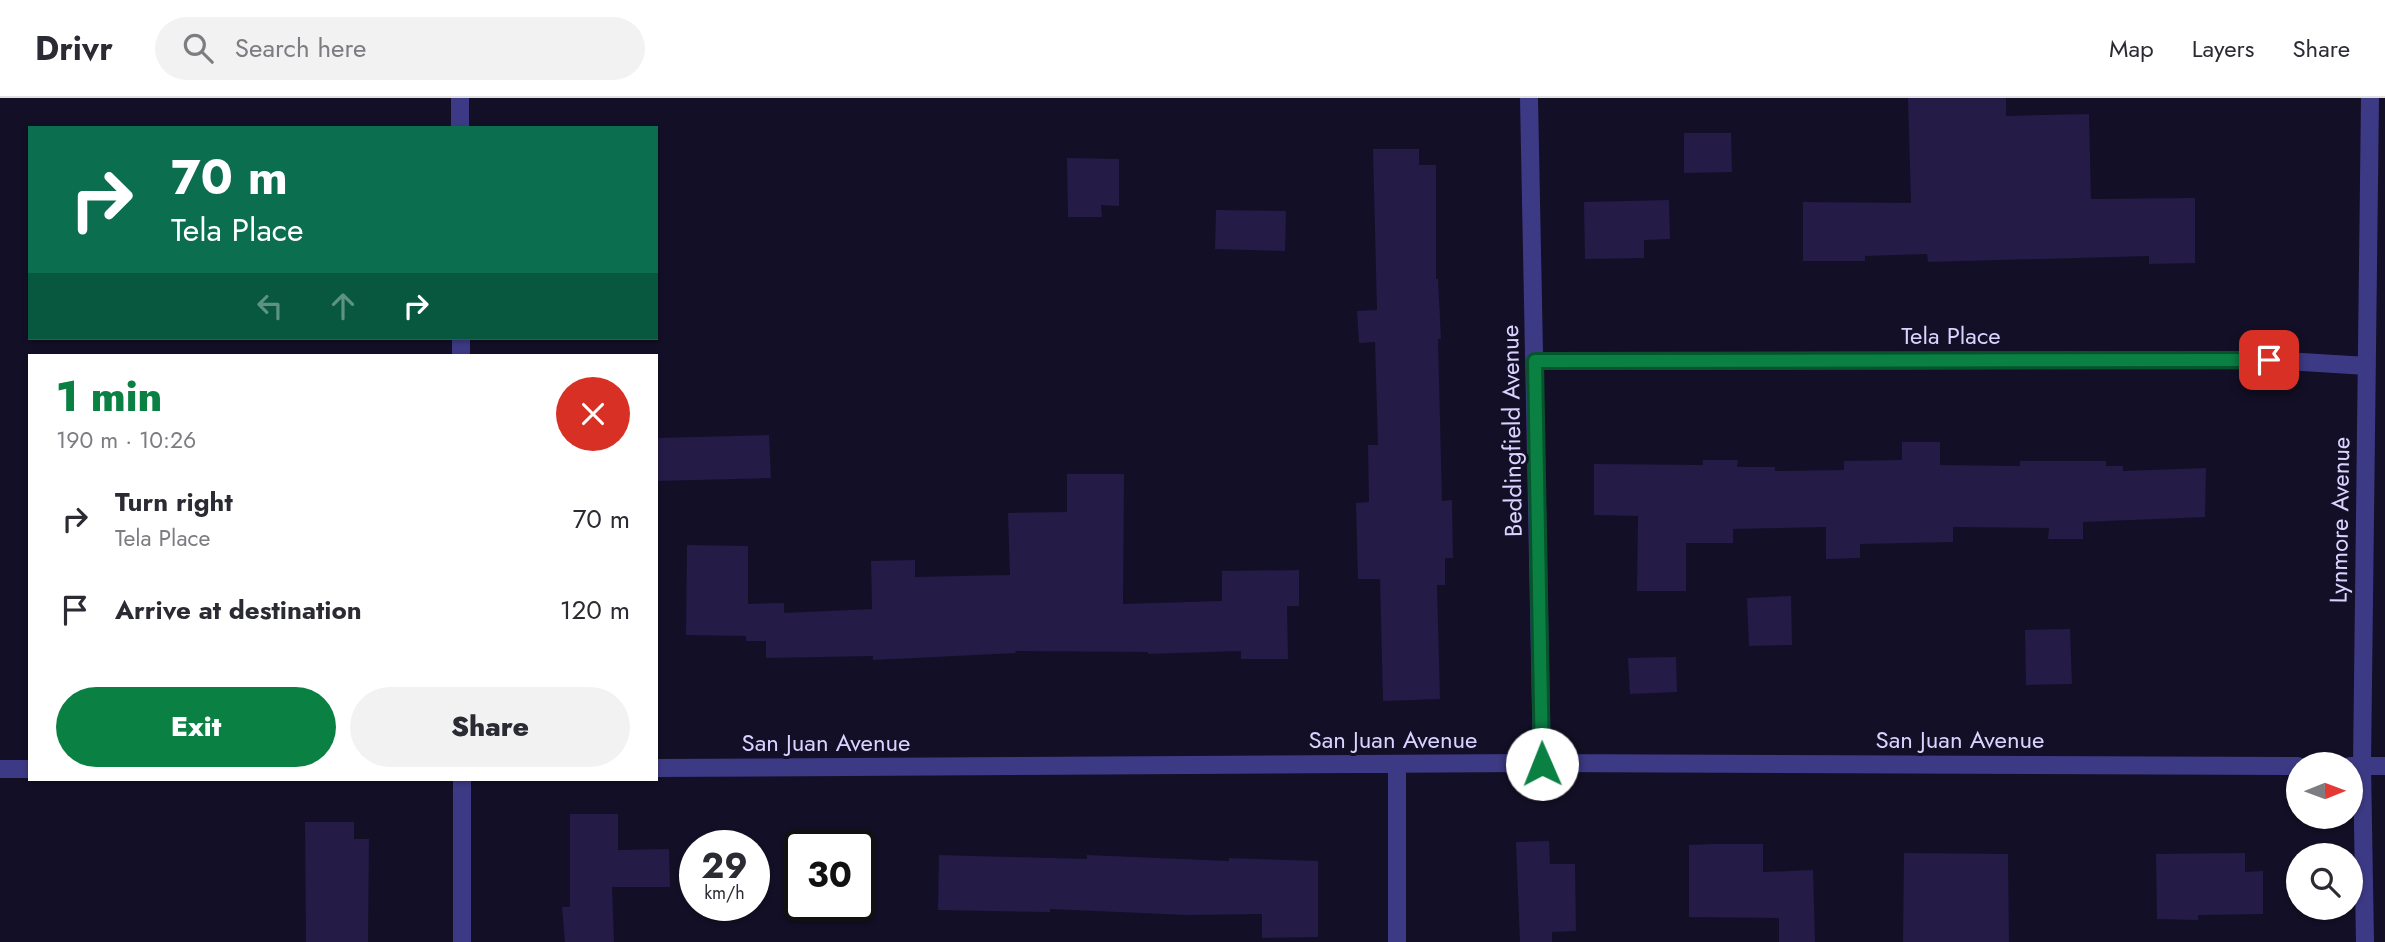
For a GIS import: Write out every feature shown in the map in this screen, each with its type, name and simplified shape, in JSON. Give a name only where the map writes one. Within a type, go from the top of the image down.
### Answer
[{"type":"street","points":[[460,98],[460,126]]},
{"type":"street","name":"Beddingfield Avenue","points":[[1530,98],[1542,764]]},
{"type":"street","name":"Lynmore Avenue","points":[[2356,752],[2367,366],[2370,98]]},
{"type":"street","name":"Tela Place","points":[[1535,361],[2269,360],[2367,366]]},
{"type":"street","name":"San Juan Avenue","points":[[658,768],[1542,764],[2286,766]]},
{"type":"street","points":[[1396,942],[1397,765]]},
{"type":"street","points":[[2363,766],[2385,766]]},
{"type":"street","points":[[0,769],[28,769]]},
{"type":"street","points":[[462,781],[463,942]]},
{"type":"street","name":"Lynmore Avenue","points":[[2359,830],[2365,942]]},
{"type":"building","points":[[1908,98],[2006,98],[2006,116],[2089,114],[2091,199],[2195,198],[2195,263],[2149,264],[2149,256],[1928,262],[1927,254],[1865,256],[1865,261],[1803,261],[1803,202],[1911,203]]},
{"type":"building","points":[[1684,133],[1731,133],[1732,172],[1684,173]]},
{"type":"building","points":[[1373,149],[1419,149],[1419,165],[1436,165],[1442,501],[1452,500],[1453,558],[1445,558],[1445,585],[1437,585],[1440,699],[1383,701],[1380,579],[1358,579],[1356,503],[1369,502],[1368,445],[1378,445],[1375,342],[1359,343],[1357,311],[1377,310]]},
{"type":"building","points":[[1067,158],[1119,159],[1119,206],[1101,205],[1102,217],[1068,217]]},
{"type":"building","points":[[1669,200],[1670,239],[1644,240],[1644,258],[1585,259],[1584,202]]},
{"type":"building","points":[[1216,210],[1286,211],[1285,251],[1215,249]]},
{"type":"building","points":[[769,435],[771,478],[658,481],[658,438]]},
{"type":"building","points":[[1902,442],[1940,442],[1940,465],[2020,466],[2020,461],[2106,461],[2106,466],[2123,466],[2123,471],[2206,468],[2205,517],[2083,522],[2083,539],[2048,539],[2049,528],[1953,527],[1953,542],[1860,544],[1860,558],[1826,559],[1826,527],[1733,529],[1733,543],[1686,543],[1686,591],[1637,591],[1638,516],[1594,515],[1594,464],[1703,465],[1703,460],[1738,460],[1737,467],[1775,467],[1775,471],[1844,470],[1844,461],[1902,460]]},
{"type":"building","points":[[1067,474],[1124,474],[1123,604],[1222,601],[1222,571],[1299,570],[1299,606],[1287,606],[1288,659],[1241,659],[1241,651],[1148,654],[1015,651],[1016,653],[873,660],[873,656],[766,658],[766,641],[746,641],[746,636],[686,635],[687,545],[748,546],[748,604],[784,603],[784,613],[872,609],[871,561],[915,560],[915,577],[1010,575],[1008,513],[1067,512]]},
{"type":"building","points":[[1791,596],[1792,645],[1749,646],[1747,598]]},
{"type":"building","points":[[2070,629],[2072,684],[2026,685],[2025,630]]},
{"type":"building","points":[[1676,657],[1677,692],[1630,694],[1628,658]]},
{"type":"building","points":[[570,814],[618,814],[618,850],[669,849],[670,887],[612,887],[614,942],[565,942],[562,907],[570,907]]},
{"type":"building","points":[[305,822],[354,822],[354,839],[369,839],[368,942],[306,942]]},
{"type":"building","points":[[1549,841],[1550,864],[1575,864],[1576,931],[1552,932],[1552,942],[1520,942],[1516,842]]},
{"type":"building","points":[[1763,844],[1763,872],[1813,870],[1815,942],[1779,942],[1779,918],[1689,917],[1689,845]]},
{"type":"building","points":[[1904,853],[2008,854],[2009,942],[1903,942]]},
{"type":"building","points":[[2245,853],[2245,872],[2263,871],[2263,914],[2198,915],[2198,920],[2157,919],[2156,854]]},
{"type":"building","points":[[939,855],[1087,859],[1087,855],[1229,861],[1229,858],[1318,861],[1318,937],[1262,938],[1262,914],[1188,915],[1050,909],[1050,912],[938,910]]},
{"type":"route","points":[[1542,764],[1535,361],[2269,360]]}]
